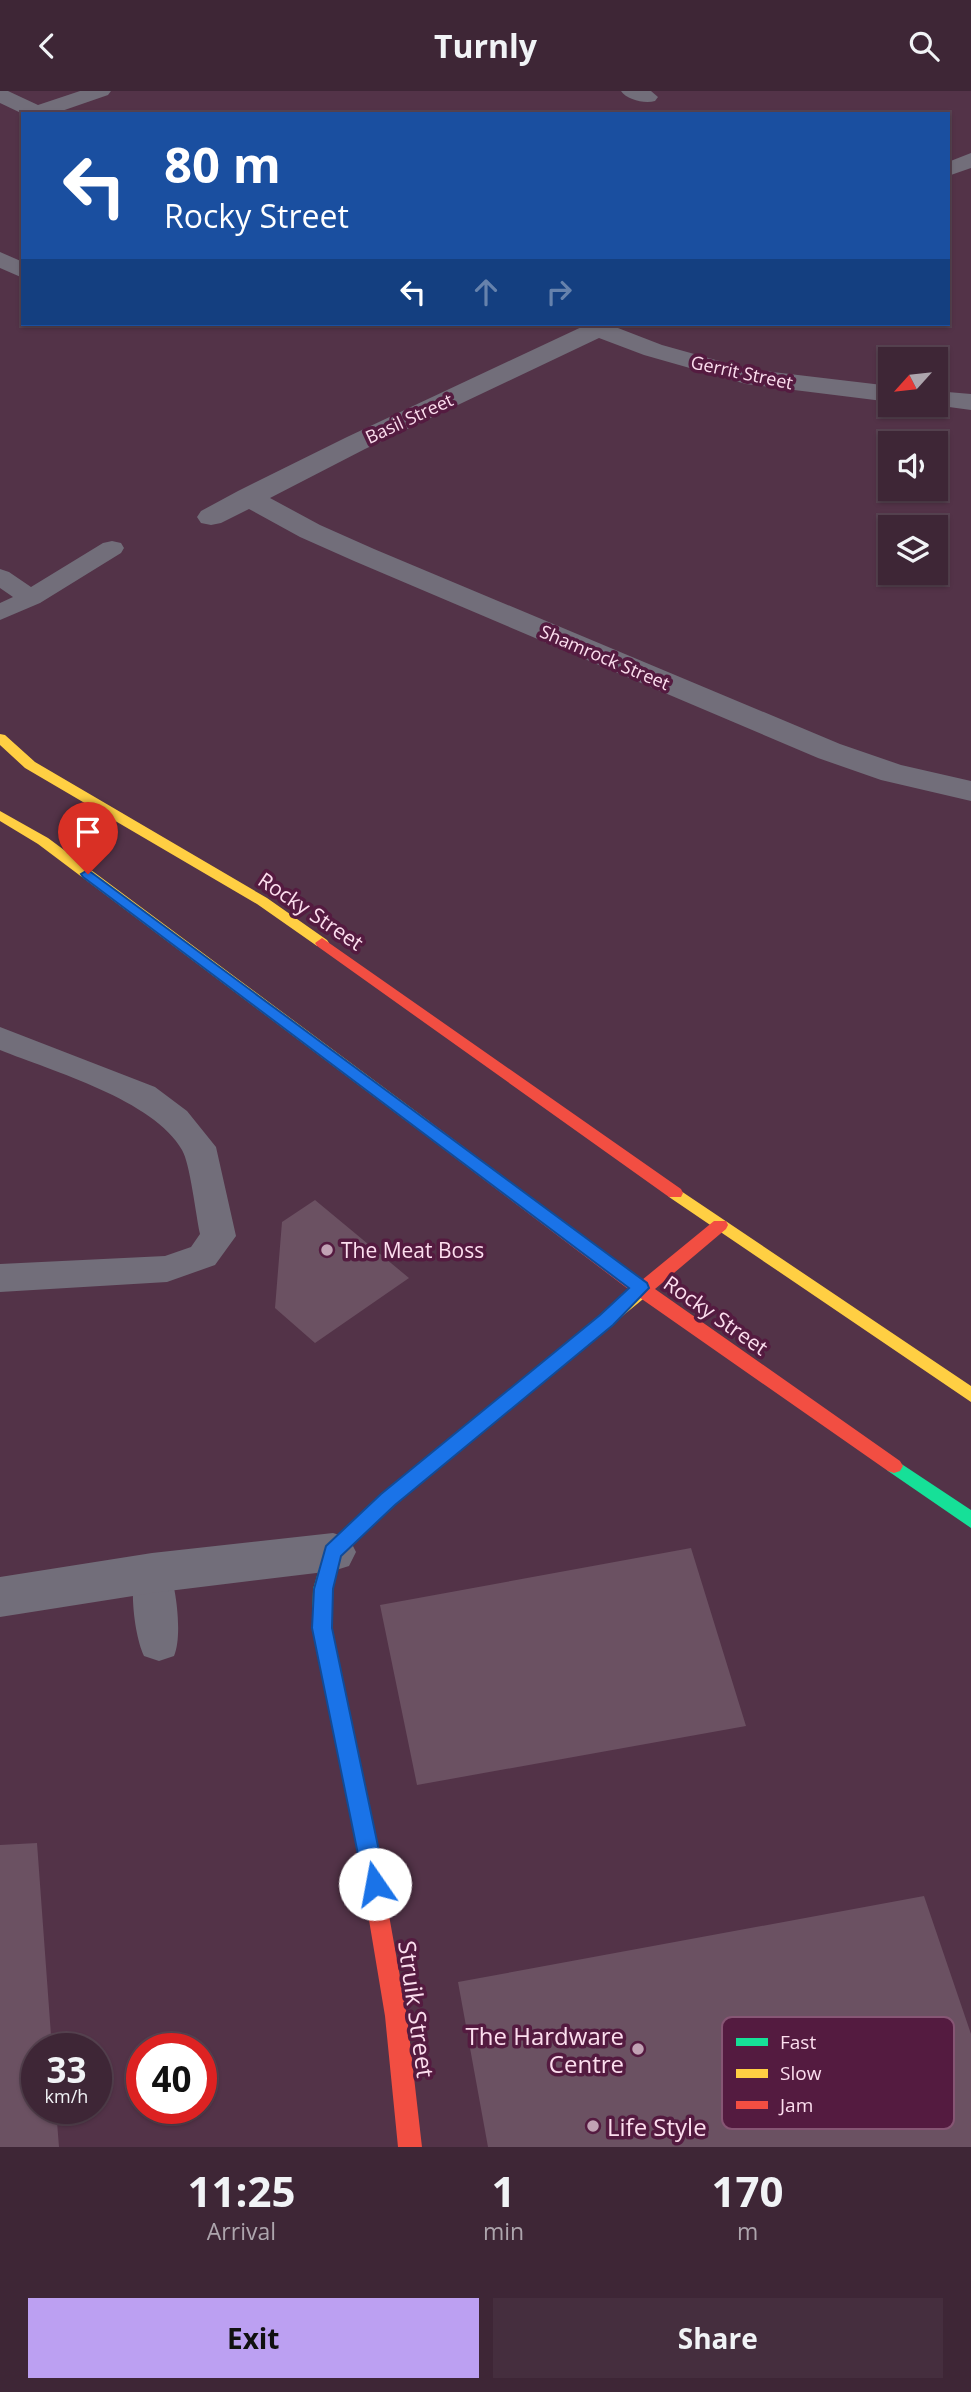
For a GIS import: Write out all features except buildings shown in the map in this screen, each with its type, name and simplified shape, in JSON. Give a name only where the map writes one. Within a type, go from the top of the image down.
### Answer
[{"type":"street","points":[[38,112],[101,91]]},
{"type":"street","points":[[0,95],[21,112]]},
{"type":"street","points":[[950,169],[971,160]]},
{"type":"street","points":[[0,259],[21,270]]},
{"type":"street","name":"Gerrit Street","points":[[603,326],[653,351],[746,376],[878,392]]},
{"type":"street","name":"Basil Street","points":[[211,517],[603,326]]},
{"type":"street","points":[[948,400],[971,402]]},
{"type":"street","name":"Shamrock Street","points":[[248,497],[310,531],[364,555],[829,751],[892,773],[971,791]]},
{"type":"street","name":"Rocky Street","points":[[0,738],[30,765],[262,901],[720,1225],[971,1395]]},
{"type":"street","name":"Rocky Street","points":[[0,815],[43,841],[641,1288],[971,1520]]},
{"type":"street","points":[[0,1597],[152,1573],[333,1552],[388,1499],[720,1225]]},
{"type":"street","name":"Struik Street","points":[[333,1552],[323,1589],[322,1628],[375,1884],[406,2088],[410,2147]]},
{"type":"lane","points":[[0,612],[31,598],[112,548]]},
{"type":"lane","points":[[0,577],[31,598]]},
{"type":"lane","points":[[0,1038],[143,1095],[175,1119],[200,1147],[218,1236],[203,1256],[167,1269],[0,1278]]},
{"type":"lane","points":[[152,1573],[159,1643]]},
{"type":"traffic: fast","points":[[894,1466],[971,1520]]},
{"type":"traffic: fast","points":[[367,1848],[322,1628],[323,1589],[333,1552],[404,1486]]},
{"type":"traffic: slow","points":[[0,738],[30,765],[262,901],[322,943]]},
{"type":"traffic: slow","points":[[0,815],[43,841],[423,1125]]},
{"type":"traffic: slow","points":[[675,1193],[971,1395]]},
{"type":"traffic: slow","points":[[404,1486],[642,1290]]},
{"type":"traffic: jam","points":[[322,943],[675,1193]]},
{"type":"traffic: jam","points":[[423,1125],[641,1288],[894,1466]]},
{"type":"traffic: jam","points":[[642,1290],[720,1225]]},
{"type":"traffic: jam","points":[[367,1848],[396,2016],[410,2147]]},
{"type":"place","name":"The Meat Boss","points":[[327,1250]]},
{"type":"place","name":"The Hardware Centre","points":[[638,2049]]},
{"type":"place","name":"Life Style","points":[[593,2126]]},
{"type":"route","points":[[88,874],[641,1288],[606,1320],[388,1499],[333,1552],[323,1589],[322,1628],[375,1884]]}]
